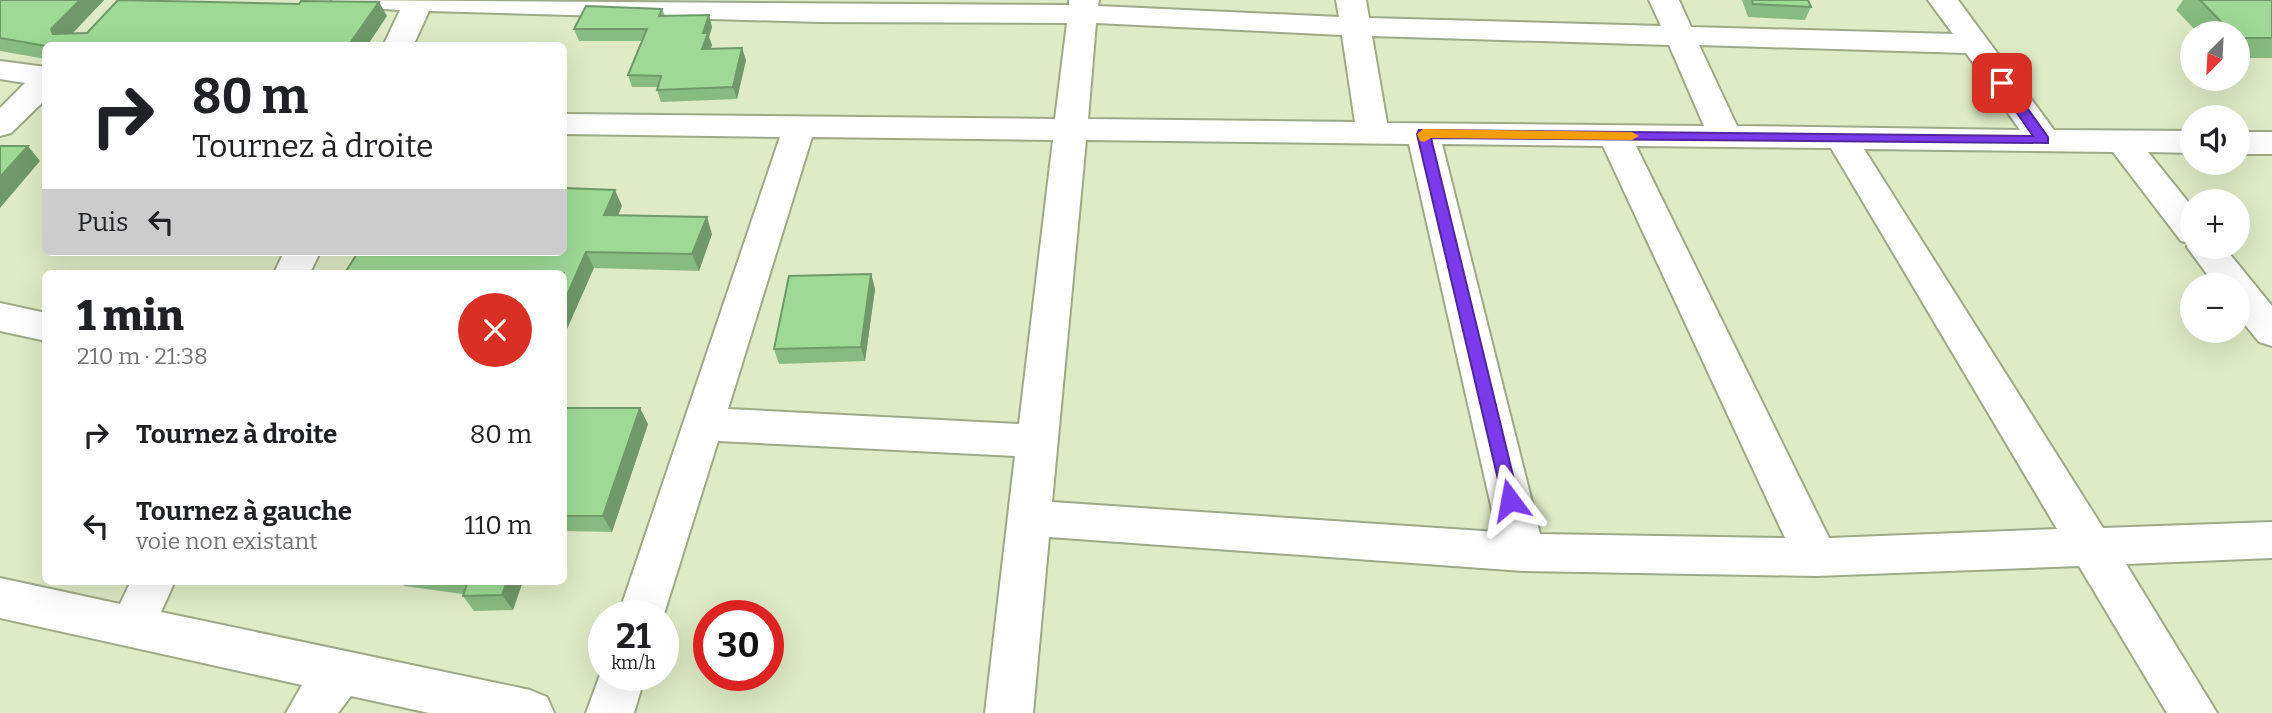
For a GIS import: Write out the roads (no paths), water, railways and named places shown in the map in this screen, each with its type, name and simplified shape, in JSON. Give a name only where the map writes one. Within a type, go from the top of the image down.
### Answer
[{"type":"street","points":[[347,0],[1084,7],[1353,14],[1680,36],[1975,44]]},
{"type":"street","points":[[1664,0],[1725,137]]},
{"type":"street","points":[[1943,0],[2044,140]]},
{"type":"street","points":[[400,42],[419,1]]},
{"type":"street","points":[[1009,713],[1084,7]]},
{"type":"street","points":[[1353,14],[1373,133]]},
{"type":"street","points":[[0,70],[42,78]]},
{"type":"street","points":[[4,122],[42,83]]},
{"type":"street","points":[[4,122],[42,118]]},
{"type":"street","points":[[567,124],[2180,142]]},
{"type":"street","points":[[646,600],[799,127]]},
{"type":"street","points":[[1423,134],[1523,552]]},
{"type":"street","points":[[1615,136],[1816,557]]},
{"type":"street","points":[[1841,138],[2193,713]]},
{"type":"street","points":[[2122,141],[2180,215]]},
{"type":"street","points":[[2250,143],[2272,143]]},
{"type":"street","points":[[2215,259],[2226,273]]},
{"type":"street","points":[[2250,304],[2272,332]]},
{"type":"street","points":[[0,317],[42,326]]},
{"type":"street","points":[[702,424],[1038,441]]},
{"type":"street","points":[[1030,519],[1523,552],[1816,557],[2272,540]]},
{"type":"street","points":[[132,627],[151,585]]},
{"type":"street","points":[[0,598],[530,713]]},
{"type":"street","points":[[310,713],[340,672]]},
{"type":"street","points":[[610,713],[617,691]]}]
